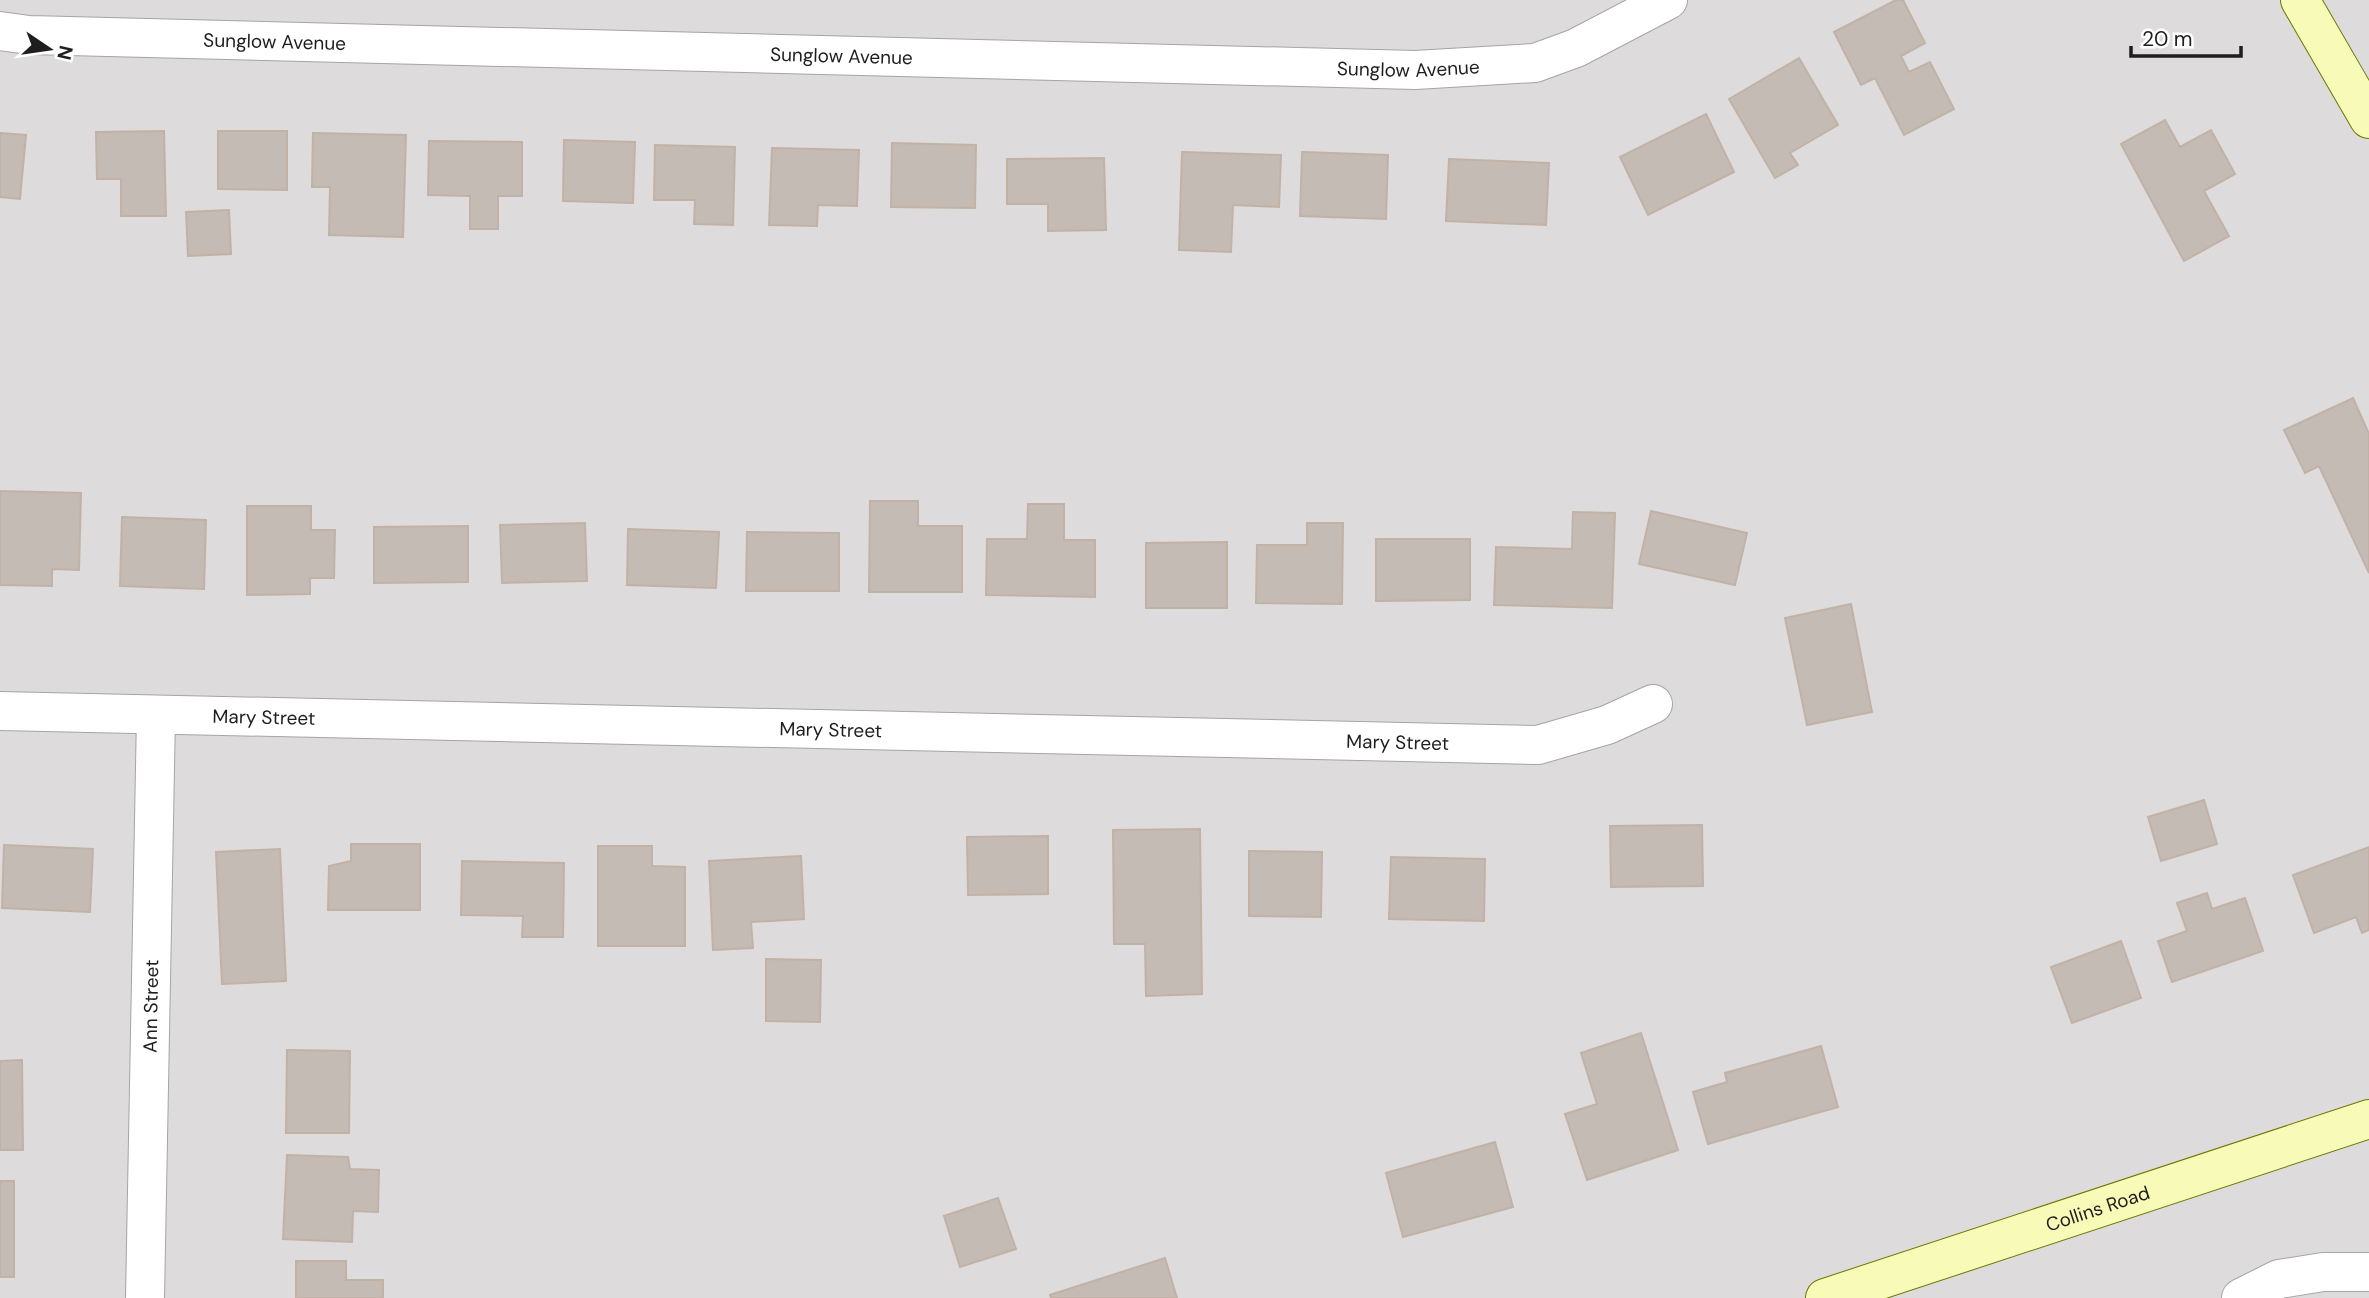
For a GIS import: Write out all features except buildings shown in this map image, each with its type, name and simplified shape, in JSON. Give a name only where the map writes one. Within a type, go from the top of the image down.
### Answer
[{"type":"main road","points":[[2300,0],[2369,119]]},
{"type":"main road","name":"Collins Road","points":[[1825,1298],[2369,1119]]},
{"type":"street","name":"Sunglow Avenue","points":[[0,32],[29,35],[1415,70],[1535,63],[1576,48],[1668,0]]},
{"type":"street","name":"Mary Street","points":[[0,711],[1538,745],[1607,724],[1653,704]]},
{"type":"street","name":"Ann Street","points":[[145,1298],[156,715]]},
{"type":"street","points":[[2241,1298],[2279,1279],[2323,1272],[2369,1272]]},
{"type":"shaded area","points":[[0,0],[2369,0],[2369,1298],[0,1298]]}]
